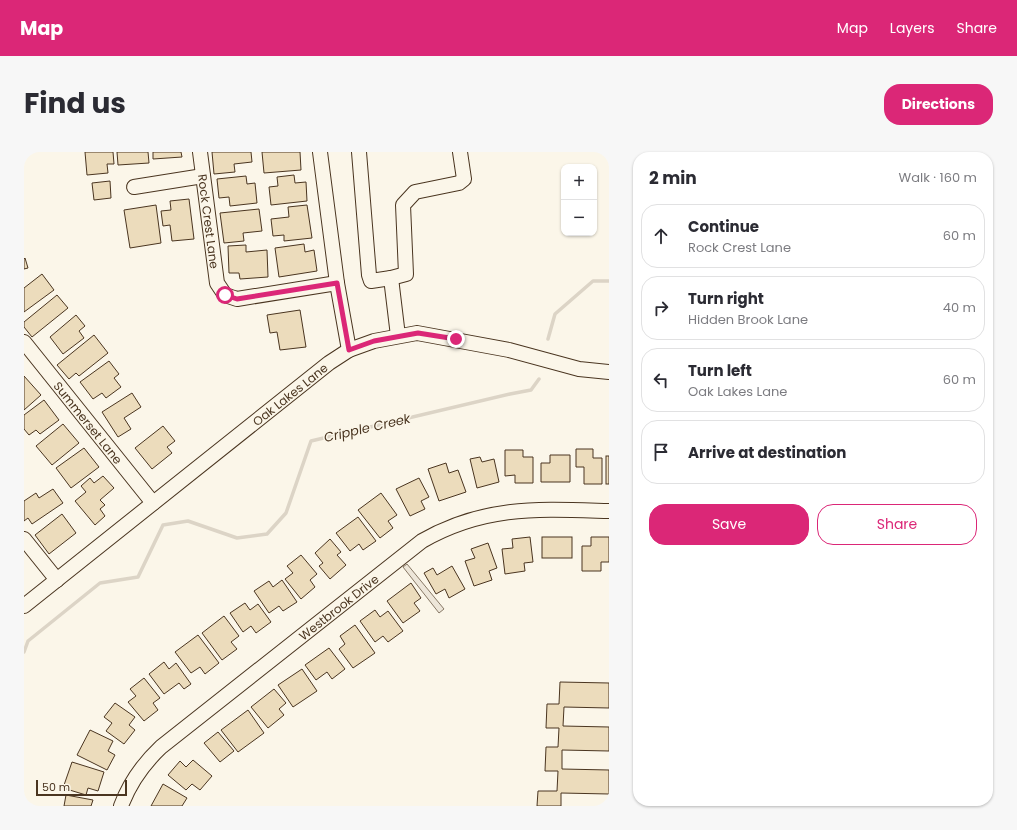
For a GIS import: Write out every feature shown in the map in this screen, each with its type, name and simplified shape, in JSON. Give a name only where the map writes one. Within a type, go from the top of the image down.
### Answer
[{"type":"street","name":"Rock Crest Lane","points":[[200,152],[217,283],[225,295],[237,299],[337,283]]},
{"type":"street","points":[[320,152],[337,283],[349,350]]},
{"type":"street","points":[[359,152],[369,276],[371,280],[391,278],[406,274],[403,205],[415,192],[459,183],[464,179],[460,152]]},
{"type":"street","points":[[134,187],[204,176]]},
{"type":"street","points":[[391,278],[398,336]]},
{"type":"street","name":"Oak Lakes Lane","points":[[24,606],[329,363],[349,350],[374,341],[418,333],[509,350],[579,369],[609,372]]},
{"type":"street","name":"Summerset Lane","points":[[24,342],[153,503]]},
{"type":"street","name":"Westbrook Drive","points":[[121,806],[135,776],[147,760],[161,746],[422,541],[453,525],[499,512],[543,509],[609,511]]},
{"type":"street","points":[[24,539],[57,580]]},
{"type":"shaded area","points":[[407,564],[444,609],[439,613],[403,567]]},
{"type":"building","points":[[85,152],[113,152],[114,164],[107,164],[108,173],[87,175]]},
{"type":"building","points":[[117,152],[148,152],[149,163],[118,165]]},
{"type":"building","points":[[153,152],[181,152],[182,157],[153,159]]},
{"type":"building","points":[[212,152],[251,152],[252,162],[234,164],[235,172],[214,174]]},
{"type":"building","points":[[262,152],[300,152],[301,170],[264,173]]},
{"type":"building","points":[[294,175],[295,183],[306,182],[307,201],[271,205],[269,187],[278,186],[277,177]]},
{"type":"building","points":[[246,176],[247,184],[255,183],[257,203],[230,206],[229,197],[219,198],[217,179]]},
{"type":"building","points":[[110,181],[111,198],[94,200],[92,183]]},
{"type":"building","points":[[189,199],[194,239],[172,241],[170,225],[163,226],[161,211],[171,210],[170,201]]},
{"type":"building","points":[[156,205],[161,243],[130,248],[124,210]]},
{"type":"building","points":[[307,205],[312,238],[284,241],[284,235],[273,236],[271,219],[289,217],[288,207]]},
{"type":"building","points":[[259,209],[262,231],[243,233],[244,241],[224,243],[220,213]]},
{"type":"building","points":[[304,244],[305,252],[314,250],[317,271],[279,277],[275,248]]},
{"type":"building","points":[[246,245],[246,252],[267,250],[268,277],[240,279],[239,273],[229,273],[228,246]]},
{"type":"building","points":[[25,258],[28,268],[24,269],[24,259]]},
{"type":"building","points":[[42,274],[54,290],[24,312],[24,288]]},
{"type":"building","points":[[57,295],[68,308],[32,337],[24,327],[24,322]]},
{"type":"building","points":[[300,310],[306,347],[280,350],[277,332],[270,333],[267,315]]},
{"type":"building","points":[[76,315],[85,326],[79,331],[84,338],[63,354],[50,337]]},
{"type":"building","points":[[94,335],[108,353],[79,376],[76,373],[69,379],[57,365]]},
{"type":"building","points":[[109,361],[119,374],[114,378],[121,387],[106,398],[102,393],[93,399],[80,382]]},
{"type":"building","points":[[24,376],[41,395],[24,410]]},
{"type":"building","points":[[132,393],[141,407],[124,418],[131,429],[118,437],[102,412]]},
{"type":"building","points":[[44,400],[59,420],[40,434],[36,430],[29,435],[24,429],[24,415]]},
{"type":"building","points":[[63,424],[79,443],[52,465],[36,446]]},
{"type":"building","points":[[163,426],[175,441],[167,447],[172,453],[152,469],[135,448]]},
{"type":"building","points":[[84,448],[99,467],[71,488],[56,468]]},
{"type":"building","points":[[576,449],[593,449],[593,458],[602,458],[602,484],[584,484],[584,467],[576,467]]},
{"type":"building","points":[[505,450],[523,450],[523,457],[533,457],[533,483],[515,483],[515,475],[505,476]]},
{"type":"building","points":[[550,455],[570,455],[570,482],[541,482],[541,463],[550,463]]},
{"type":"building","points":[[606,456],[609,456],[609,484],[606,484]]},
{"type":"building","points":[[480,457],[482,462],[494,459],[499,482],[477,488],[470,459]]},
{"type":"building","points":[[446,463],[449,473],[458,470],[466,492],[439,501],[428,469]]},
{"type":"building","points":[[103,476],[114,488],[100,500],[105,505],[100,509],[105,516],[95,525],[75,501],[86,492],[81,486],[90,478],[94,483]]},
{"type":"building","points":[[419,478],[429,497],[421,501],[425,509],[410,516],[396,489]]},
{"type":"building","points":[[53,489],[63,503],[32,524],[28,518],[24,521],[24,501],[36,493],[39,498]]},
{"type":"building","points":[[381,493],[397,515],[388,521],[393,528],[380,538],[358,510]]},
{"type":"building","points":[[62,514],[76,533],[49,554],[35,535]]},
{"type":"building","points":[[358,517],[376,541],[363,550],[359,544],[350,551],[336,533]]},
{"type":"building","points":[[530,537],[533,562],[524,563],[525,571],[505,574],[502,549],[513,548],[512,539]]},
{"type":"building","points":[[542,537],[572,537],[572,558],[542,558]]},
{"type":"building","points":[[591,537],[609,537],[609,562],[601,562],[601,571],[582,571],[582,546],[591,546]]},
{"type":"building","points":[[330,539],[341,552],[337,555],[346,565],[330,579],[319,566],[323,563],[315,553]]},
{"type":"building","points":[[488,543],[497,568],[489,571],[492,580],[474,586],[465,561],[475,558],[471,549]]},
{"type":"building","points":[[301,555],[317,574],[310,580],[315,587],[301,599],[285,579],[293,573],[287,566]]},
{"type":"building","points":[[452,566],[465,589],[449,598],[445,589],[436,594],[424,573],[433,568],[437,575]]},
{"type":"building","points":[[282,580],[297,602],[283,611],[279,606],[269,613],[254,591],[269,581],[273,587]]},
{"type":"building","points":[[411,583],[421,598],[414,603],[420,611],[403,623],[387,601]]},
{"type":"building","points":[[245,603],[250,610],[258,604],[271,622],[256,633],[251,626],[243,632],[230,613]]},
{"type":"building","points":[[375,610],[380,617],[388,611],[403,631],[388,642],[383,636],[375,642],[360,621]]},
{"type":"building","points":[[224,616],[239,636],[231,642],[237,649],[222,660],[202,633]]},
{"type":"building","points":[[355,625],[375,653],[353,668],[339,649],[345,644],[340,636]]},
{"type":"building","points":[[198,635],[219,663],[205,674],[200,667],[191,673],[175,652]]},
{"type":"building","points":[[329,648],[345,669],[332,679],[327,672],[316,680],[305,665]]},
{"type":"building","points":[[164,662],[169,669],[176,663],[191,684],[184,689],[179,683],[164,694],[149,674]]},
{"type":"building","points":[[302,669],[317,691],[293,707],[278,685]]},
{"type":"building","points":[[144,678],[160,698],[153,703],[158,710],[144,721],[128,702],[136,696],[130,689]]},
{"type":"building","points":[[560,682],[609,683],[609,708],[564,707],[563,726],[609,727],[609,751],[562,750],[562,769],[609,770],[609,794],[561,793],[561,806],[537,806],[538,791],[557,791],[558,771],[545,771],[546,747],[558,747],[559,728],[546,728],[547,704],[559,704]]},
{"type":"building","points":[[274,689],[286,703],[279,709],[284,715],[268,728],[251,707]]},
{"type":"building","points":[[115,703],[135,717],[129,725],[135,730],[124,744],[106,731],[112,723],[104,717]]},
{"type":"building","points":[[248,710],[264,733],[238,752],[221,730]]},
{"type":"building","points":[[90,730],[113,741],[108,751],[115,755],[107,770],[77,755]]},
{"type":"building","points":[[218,732],[234,751],[220,762],[204,743]]},
{"type":"building","points":[[193,760],[212,776],[200,790],[192,784],[186,790],[168,775],[180,761],[186,767]]},
{"type":"building","points":[[72,762],[104,772],[98,791],[88,788],[86,795],[63,788]]},
{"type":"building","points":[[163,784],[187,798],[182,806],[151,806]]},
{"type":"building","points":[[66,795],[93,800],[91,806],[64,806]]},
{"type":"waterway","name":"Cripple Creek","points":[[548,339],[555,314],[593,281],[609,281]]},
{"type":"waterway","name":"Cripple Creek","points":[[24,652],[28,641],[100,583],[138,577],[163,525],[188,521],[237,538],[267,534],[286,513],[311,441],[531,390],[539,379]]},
{"type":"route","points":[[225,295],[229,298],[237,299],[337,283],[349,350],[374,341],[418,333],[456,339]]}]
